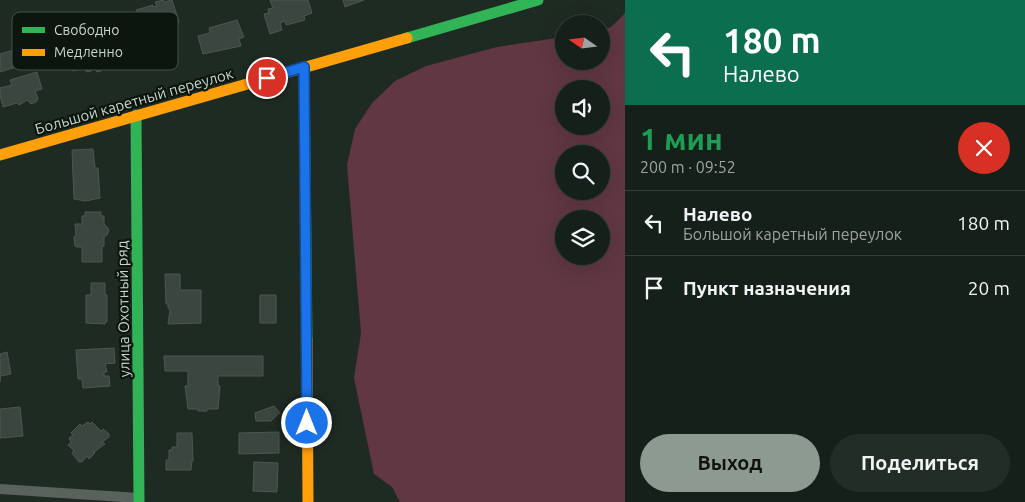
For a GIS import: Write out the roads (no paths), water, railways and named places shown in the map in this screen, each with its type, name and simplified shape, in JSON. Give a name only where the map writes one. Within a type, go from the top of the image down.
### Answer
[{"type":"street","name":"Большой каретный переулок","points":[[0,155],[538,0]]},
{"type":"street","points":[[304,67],[308,502]]},
{"type":"street","name":"улица Охотный ряд","points":[[136,115],[139,500]]},
{"type":"street","points":[[0,489],[139,500]]}]
